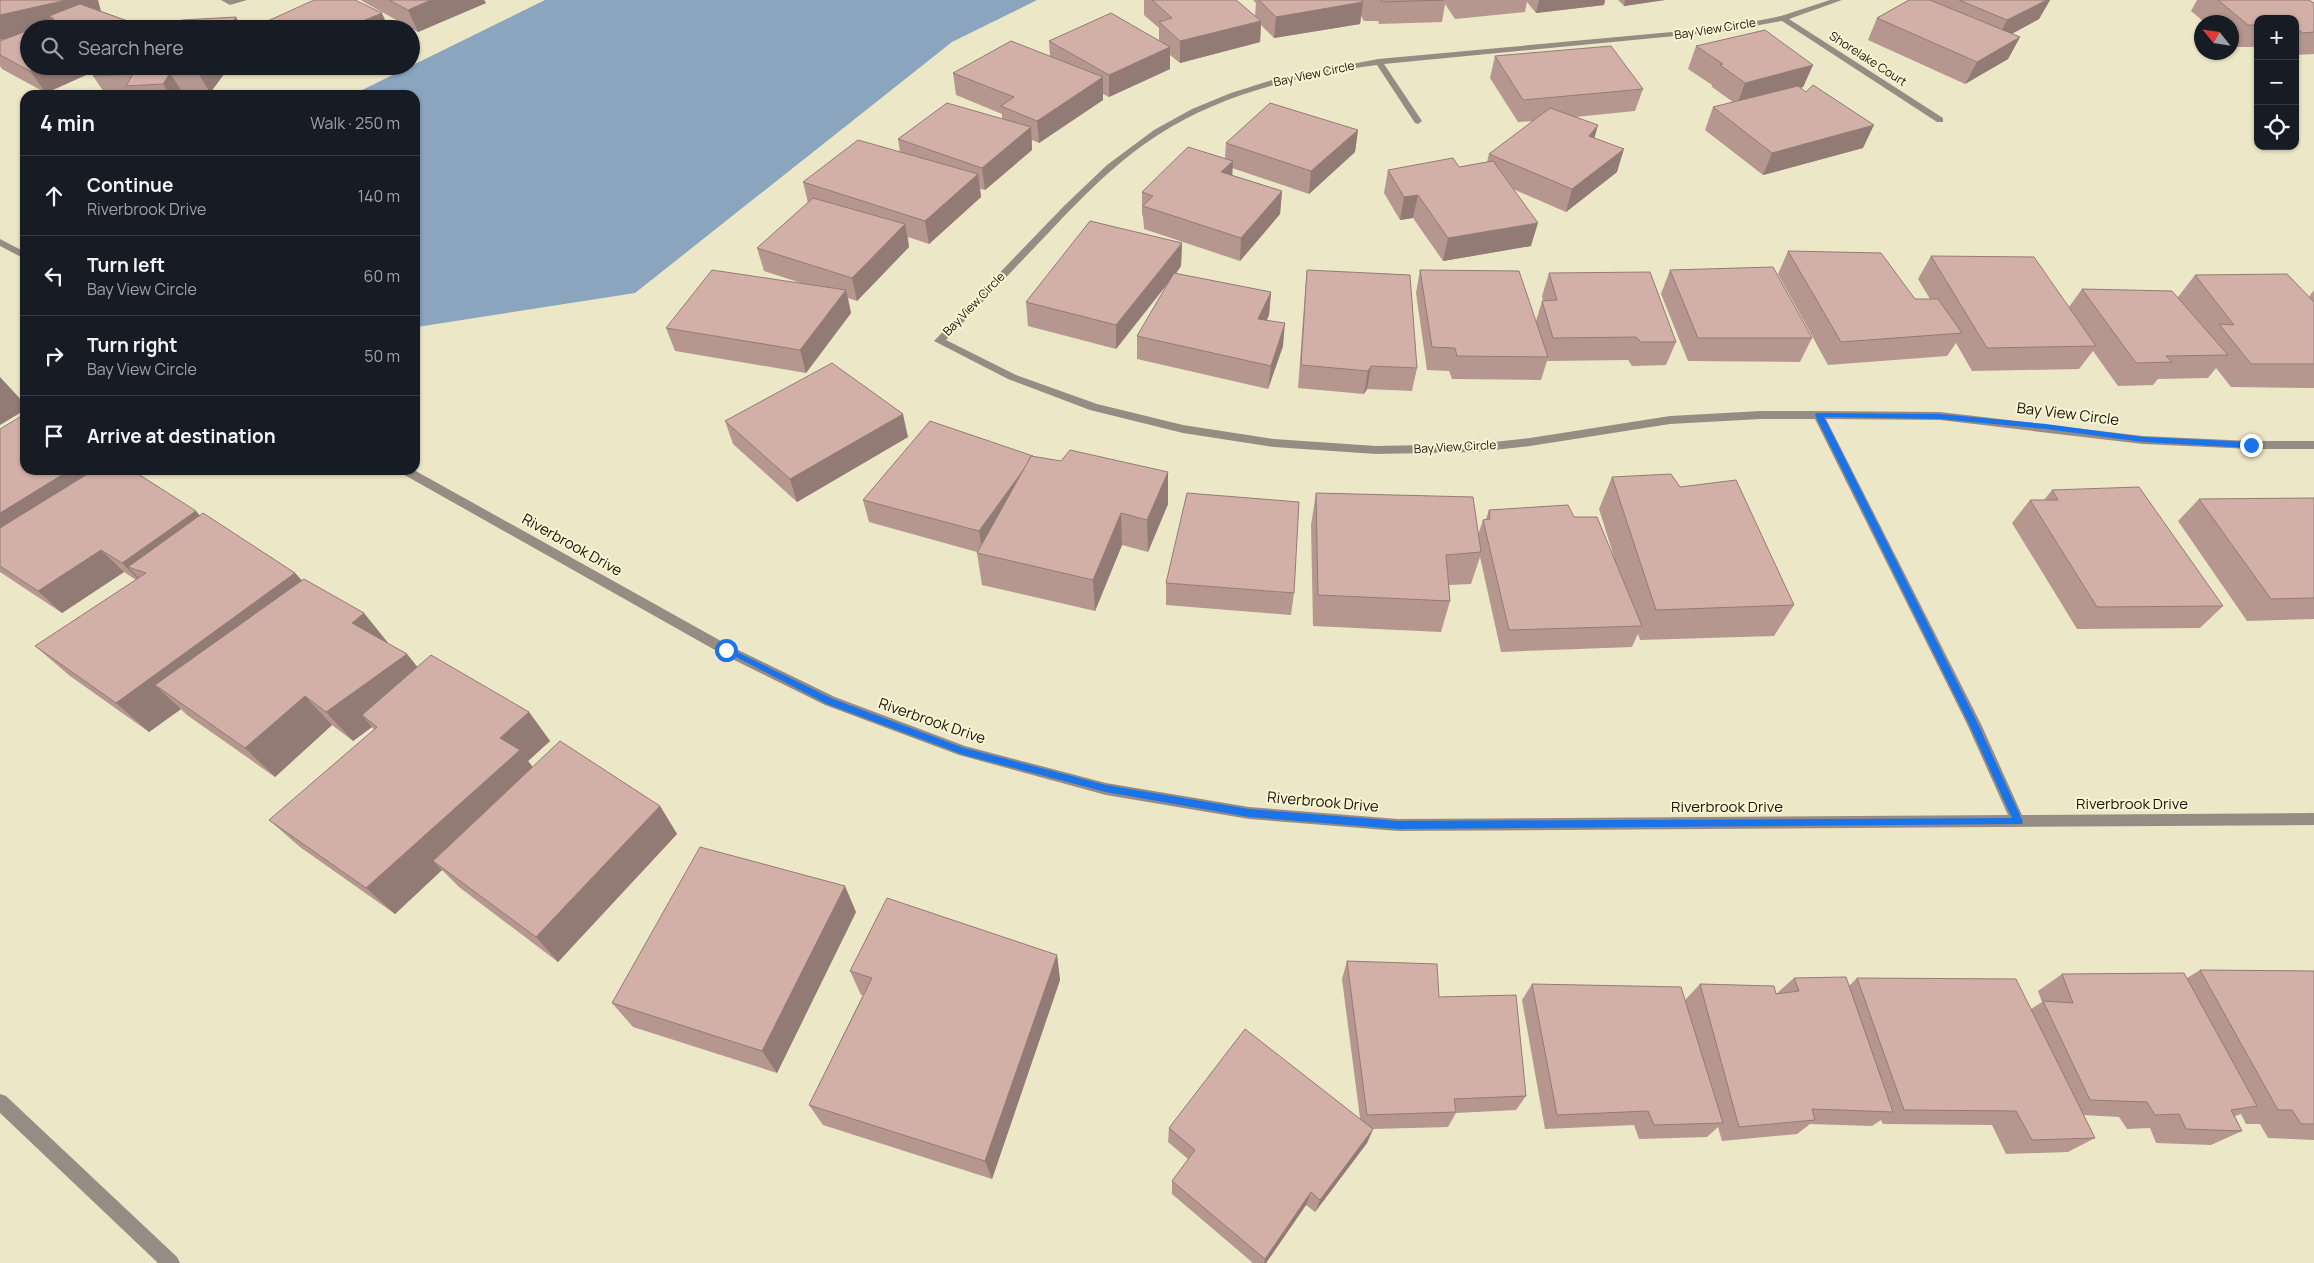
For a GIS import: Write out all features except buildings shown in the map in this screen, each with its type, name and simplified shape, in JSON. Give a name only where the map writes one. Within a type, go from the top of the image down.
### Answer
[{"type":"street","points":[[225,0],[230,3],[243,0]]},
{"type":"street","name":"Bay View Circle","points":[[1838,0],[1783,18],[1726,28],[1672,35],[1378,61],[1318,71],[1257,87],[1204,108],[1158,131],[1118,159],[1087,187],[939,341],[1012,377],[1094,406],[1183,429],[1274,443],[1376,450],[1475,448],[1530,442],[1670,420],[1761,415],[1819,415],[1940,416],[2046,427],[2143,440],[2251,445],[2314,445]]},
{"type":"street","name":"Shorelake Court","points":[[1783,18],[1940,120]]},
{"type":"street","points":[[1378,61],[1418,121]]},
{"type":"street","points":[[0,242],[20,253]]},
{"type":"street","points":[[1819,415],[1974,724],[2018,822]]},
{"type":"street","name":"Riverbrook Drive","points":[[414,475],[726,650],[830,701],[964,751],[1106,789],[1249,813],[1398,825],[2314,819]]},
{"type":"street","points":[[0,1102],[171,1263]]},
{"type":"water","points":[[545,0],[1037,0],[952,42],[635,293],[420,327],[420,90],[362,90],[393,75],[420,75],[420,62]]},
{"type":"route","points":[[726,650],[830,701],[964,751],[1106,789],[1249,813],[1398,825],[2018,822],[1974,724],[1819,415],[1940,416],[2046,427],[2143,440],[2251,445]]}]
